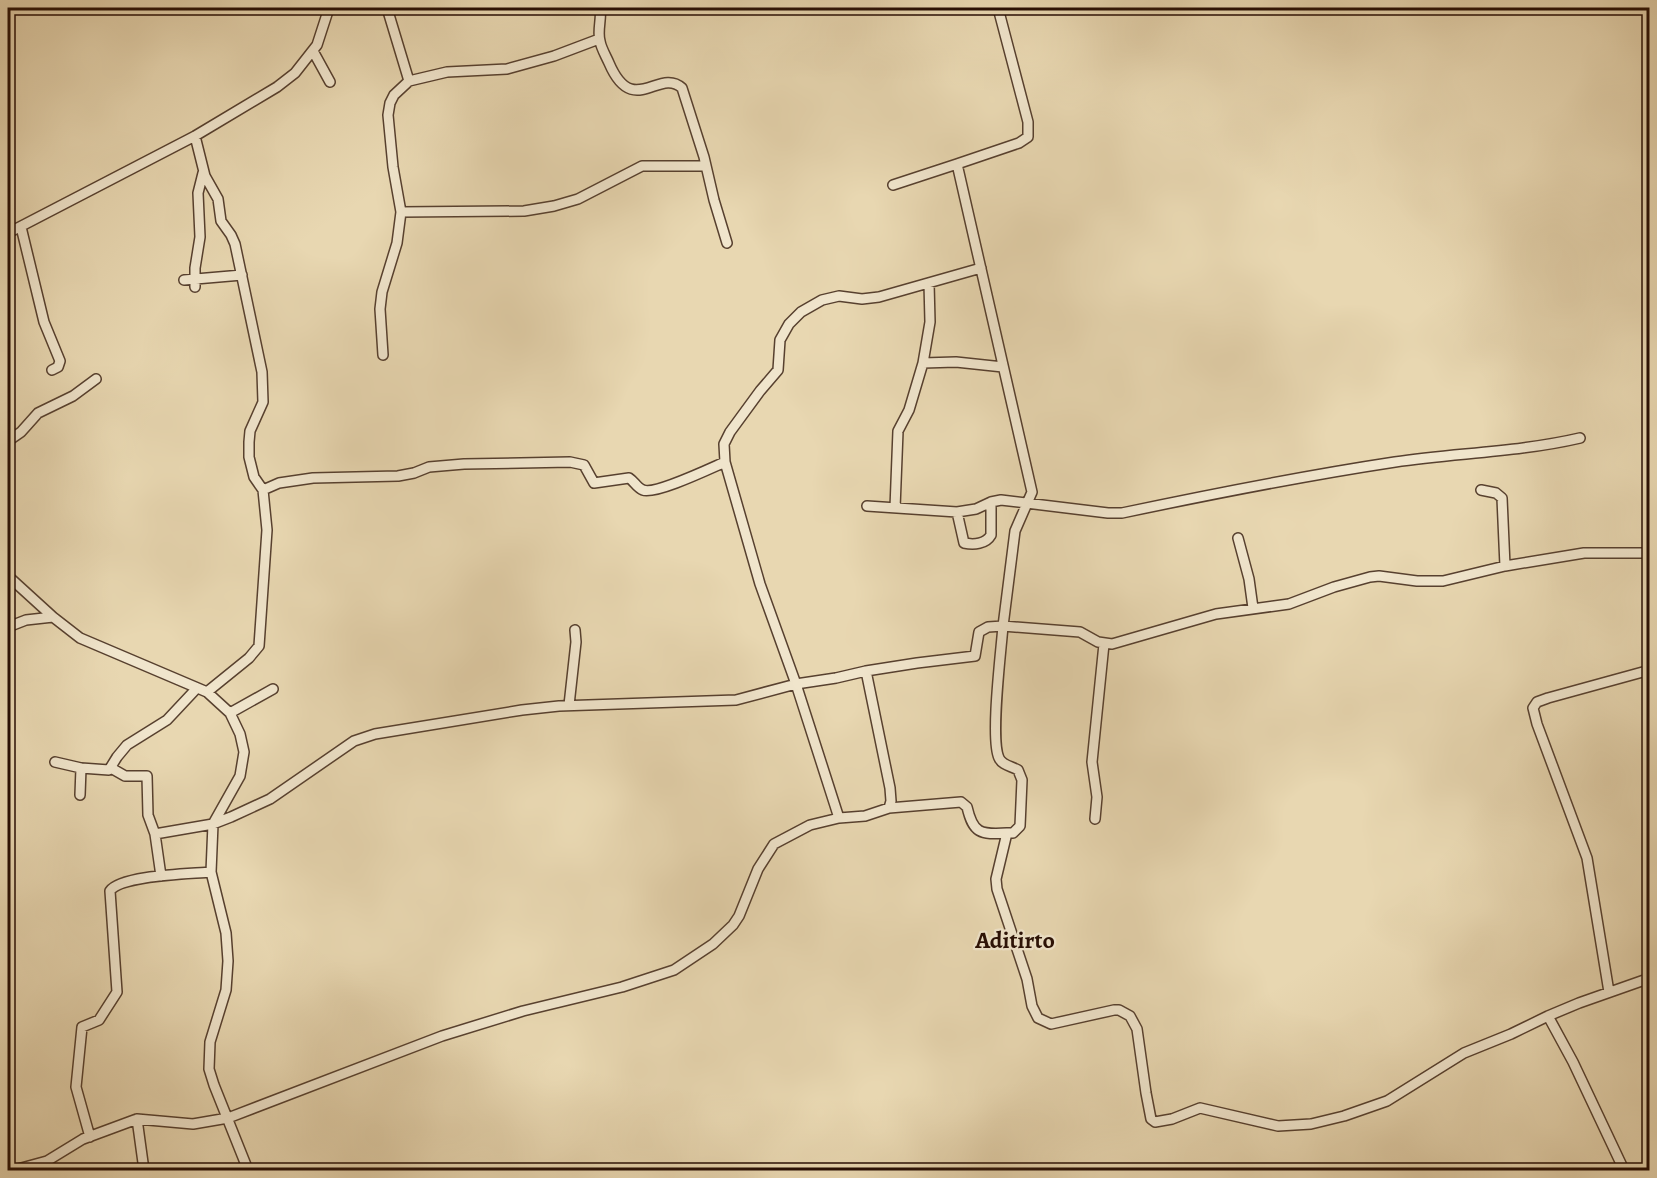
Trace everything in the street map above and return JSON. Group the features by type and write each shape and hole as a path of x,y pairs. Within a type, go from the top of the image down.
{"street":[{"path":"8,233 195,136 277,87 295,73 317,45 329,8"},
{"path":"387,8 409,81"},
{"path":"600,8 599,39 622,85 636,90 671,83 678,84 682,88 727,243"},
{"path":"893,185 1019,143 1028,137 1028,122 998,8"},
{"path":"383,355 380,309 382,292 398,243 401,212 387,119 394,94 409,81 447,72 507,69 554,56 599,39"},
{"path":"313,51 330,82"},
{"path":"195,136 203,171 218,199 221,221 234,241 261,372 264,396 250,431 249,456 254,477 263,490 267,530 259,646 249,658 207,692"},
{"path":"14,1170 48,1166 90,1137 136,1119 200,1124 228,1118 442,1036 523,1011 622,987 674,970 713,944 733,925 739,916 758,869 774,844 810,825 839,818 865,816 888,808 961,802 967,807 972,825 977,830 1013,833 1020,826 1021,775 1018,770 1000,760 997,751 996,725 1003,626 1015,531 1032,492 1032,485 957,164"},
{"path":"401,212 540,209 578,199 642,166 706,166"},
{"path":"203,171 198,193 199,250 191,282 242,275"},
{"path":"21,227 44,322 60,361 58,368 52,370"},
{"path":"839,818 796,684 760,584 725,462 724,444 760,391 776,376 780,365 780,340 789,324 801,312 822,300 835,296 862,299 879,297 981,268"},
{"path":"896,508 898,431 909,410 923,363 930,322 929,283"},
{"path":"923,363 956,362 1003,367"},
{"path":"8,441 21,432 38,413 73,396 96,378"},
{"path":"867,506 957,512 1001,500 1122,513 1236,489 1397,462 1580,438"},
{"path":"263,490 279,483 313,478 398,476 429,467 570,462 584,465 594,483 629,477 639,488 647,491 662,488 725,462"},
{"path":"1481,490 1494,493 1502,498 1505,566"},
{"path":"957,512 964,543 984,542 991,535 991,502"},
{"path":"1238,538 1253,608"},
{"path":"155,834 213,824 270,799 322,761 361,738 383,732 522,710 569,705 722,701 745,698 796,684 916,663 971,657 977,653 979,632 988,627 1003,626 1080,632 1104,644 1130,640 1203,617 1289,604 1334,587 1379,576 1417,581 1443,581 1505,566 1584,553 1650,553"},
{"path":"8,576 80,638 207,692 230,713 243,741 243,762 234,788 213,824 211,872 226,933 228,961 226,990 210,1042 209,1069 248,1170"},
{"path":"8,627 26,620 53,616"},
{"path":"569,705 576,642 575,630"},
{"path":"1095,819 1097,797 1092,762 1104,644"},
{"path":"1610,992 1587,858 1533,708 1538,702 1548,698 1650,670"},
{"path":"866,672 888,776 891,801 888,808"},
{"path":"55,762 106,771 111,768 128,745 167,720 197,688"},
{"path":"230,713 273,689"},
{"path":"80,795 81,768"},
{"path":"111,768 125,776 146,774 148,814 155,834 161,876"},
{"path":"1007,833 996,879 1027,979 1035,1013 1042,1022 1051,1024 1114,1010 1130,1016 1139,1037 1146,1093 1151,1119 1155,1122 1172,1119 1200,1108 1278,1126 1311,1124 1344,1116 1387,1101 1464,1053 1548,1016 1650,978"},
{"path":"90,1137 76,1092 79,1046 82,1027 99,1020 117,992 110,891 121,883 161,876 211,872"},
{"path":"1548,1016 1574,1062 1624,1170"},
{"path":"136,1119 144,1170"}],"district":[{"name":"Aditirto","path":"1015,940"}]}
